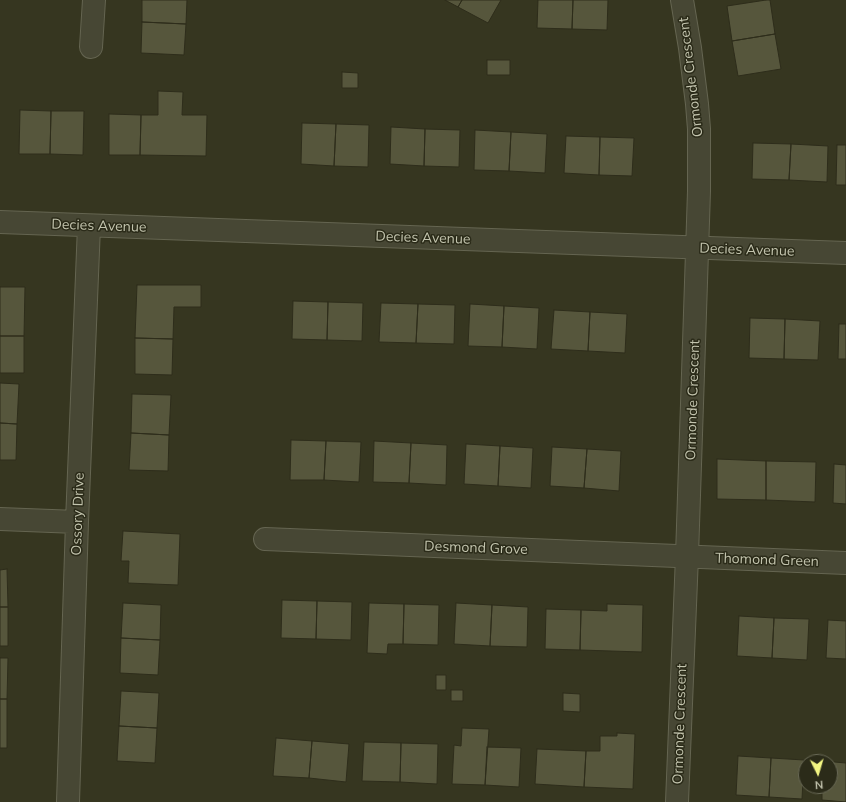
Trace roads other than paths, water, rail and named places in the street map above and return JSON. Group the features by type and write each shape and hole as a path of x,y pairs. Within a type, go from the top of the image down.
{"street":[{"path":"91,47 94,0"},
{"name":"Ormonde Crescent","path":"677,802 700,191 699,129 694,78 682,0"},
{"name":"Decies Avenue","path":"0,222 846,253"},
{"name":"Ossory Drive","path":"68,802 77,522 89,226"},
{"path":"0,519 77,522"},
{"name":"Desmond Grove","path":"265,539 687,556"},
{"name":"Thomond Green","path":"687,556 846,563"}]}
